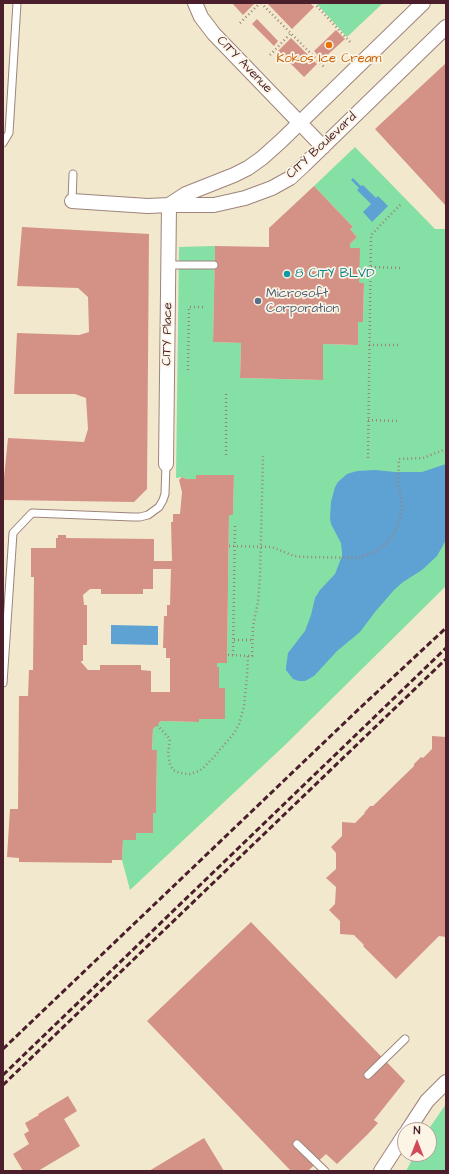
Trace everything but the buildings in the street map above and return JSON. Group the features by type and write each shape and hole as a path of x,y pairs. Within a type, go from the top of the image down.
{"street":[{"name":"C1TY Avenue","path":"195,3 201,17 214,34 323,147"},
{"path":"169,205 186,194 248,168 273,149 423,3"},
{"name":"C1TY Boulevard","path":"72,201 148,206 214,205 260,193 290,178 446,27"},
{"name":"C1TY Place","path":"166,464 169,205"},
{"path":"413,1122 427,1101 446,1082"},
{"path":"381,1171 397,1146"}],"lane":[{"path":"3,143 9,133 16,3"},
{"path":"72,201 73,174"},
{"path":"169,265 214,265"},
{"path":"3,683 13,533 32,513 133,517 148,515 159,507 163,500 165,494 166,464"},
{"path":"368,1075 405,1039"},
{"path":"297,1144 325,1171"}],"path":[{"path":"240,23 261,3 325,68"},
{"path":"314,3 351,43"},
{"path":"270,55 291,33"},
{"path":"368,458 371,235 402,203"},
{"path":"371,268 401,268"},
{"path":"188,370 189,307 204,307"},
{"path":"369,346 400,346"},
{"path":"226,391 226,455"},
{"path":"368,420 399,421"},
{"path":"229,546 272,547 294,556 352,558 363,556 377,550 392,537 402,513 402,502 398,482 399,459 423,458 446,449"},
{"path":"228,655 252,656 253,626 259,590 263,456"},
{"path":"234,655 235,524"},
{"path":"234,640 252,640"},
{"path":"157,725 170,739 168,754 173,770 180,773 190,774 204,768 240,724 244,706 248,656"}],"green space":[{"path":"316,3 383,3 347,37"},
{"path":"355,147 435,229 446,229 446,586 284,746 130,890 122,860 123,840 136,840 136,833 153,833 153,813 156,812 157,750 152,750 153,729 161,721 199,722 199,719 225,719 225,688 219,688 219,667 217,667 217,663 227,663 229,515 233,515 234,475 197,475 196,479 187,479 183,477 176,478 179,247 215,246 213,342 241,343 240,378 322,380 323,344 358,345 358,322 363,322 364,283 359,283 350,248 350,244 357,237 350,229 353,227 314,186"},
{"path":"446,1104 446,1171 406,1171 411,1162 437,1162 437,1122 434,1122"}],"water":[{"path":"353,178 361,186 363,185 376,198 378,196 388,206 372,222 363,212 371,204 357,190 359,188 351,180"},
{"path":"446,464 446,540 437,556 422,570 403,582 394,590 360,632 337,651 314,676 305,681 293,679 286,670 288,653 305,631 315,598 320,590 335,574 342,556 341,543 331,524 330,518 331,502 338,482 347,474 357,471 375,470 422,472"},
{"path":"111,625 158,626 158,645 111,644"}],"railway":[{"path":"3,1049 361,707 446,628"},
{"path":"3,1075 446,648"},
{"path":"3,1085 446,659"}],"place":[{"name":"Kokos Ice Cream","path":"329,45"},
{"name":"8 C1TY BLVD","path":"287,274"},
{"name":"Microsoft Corporation","path":"258,301"}]}
